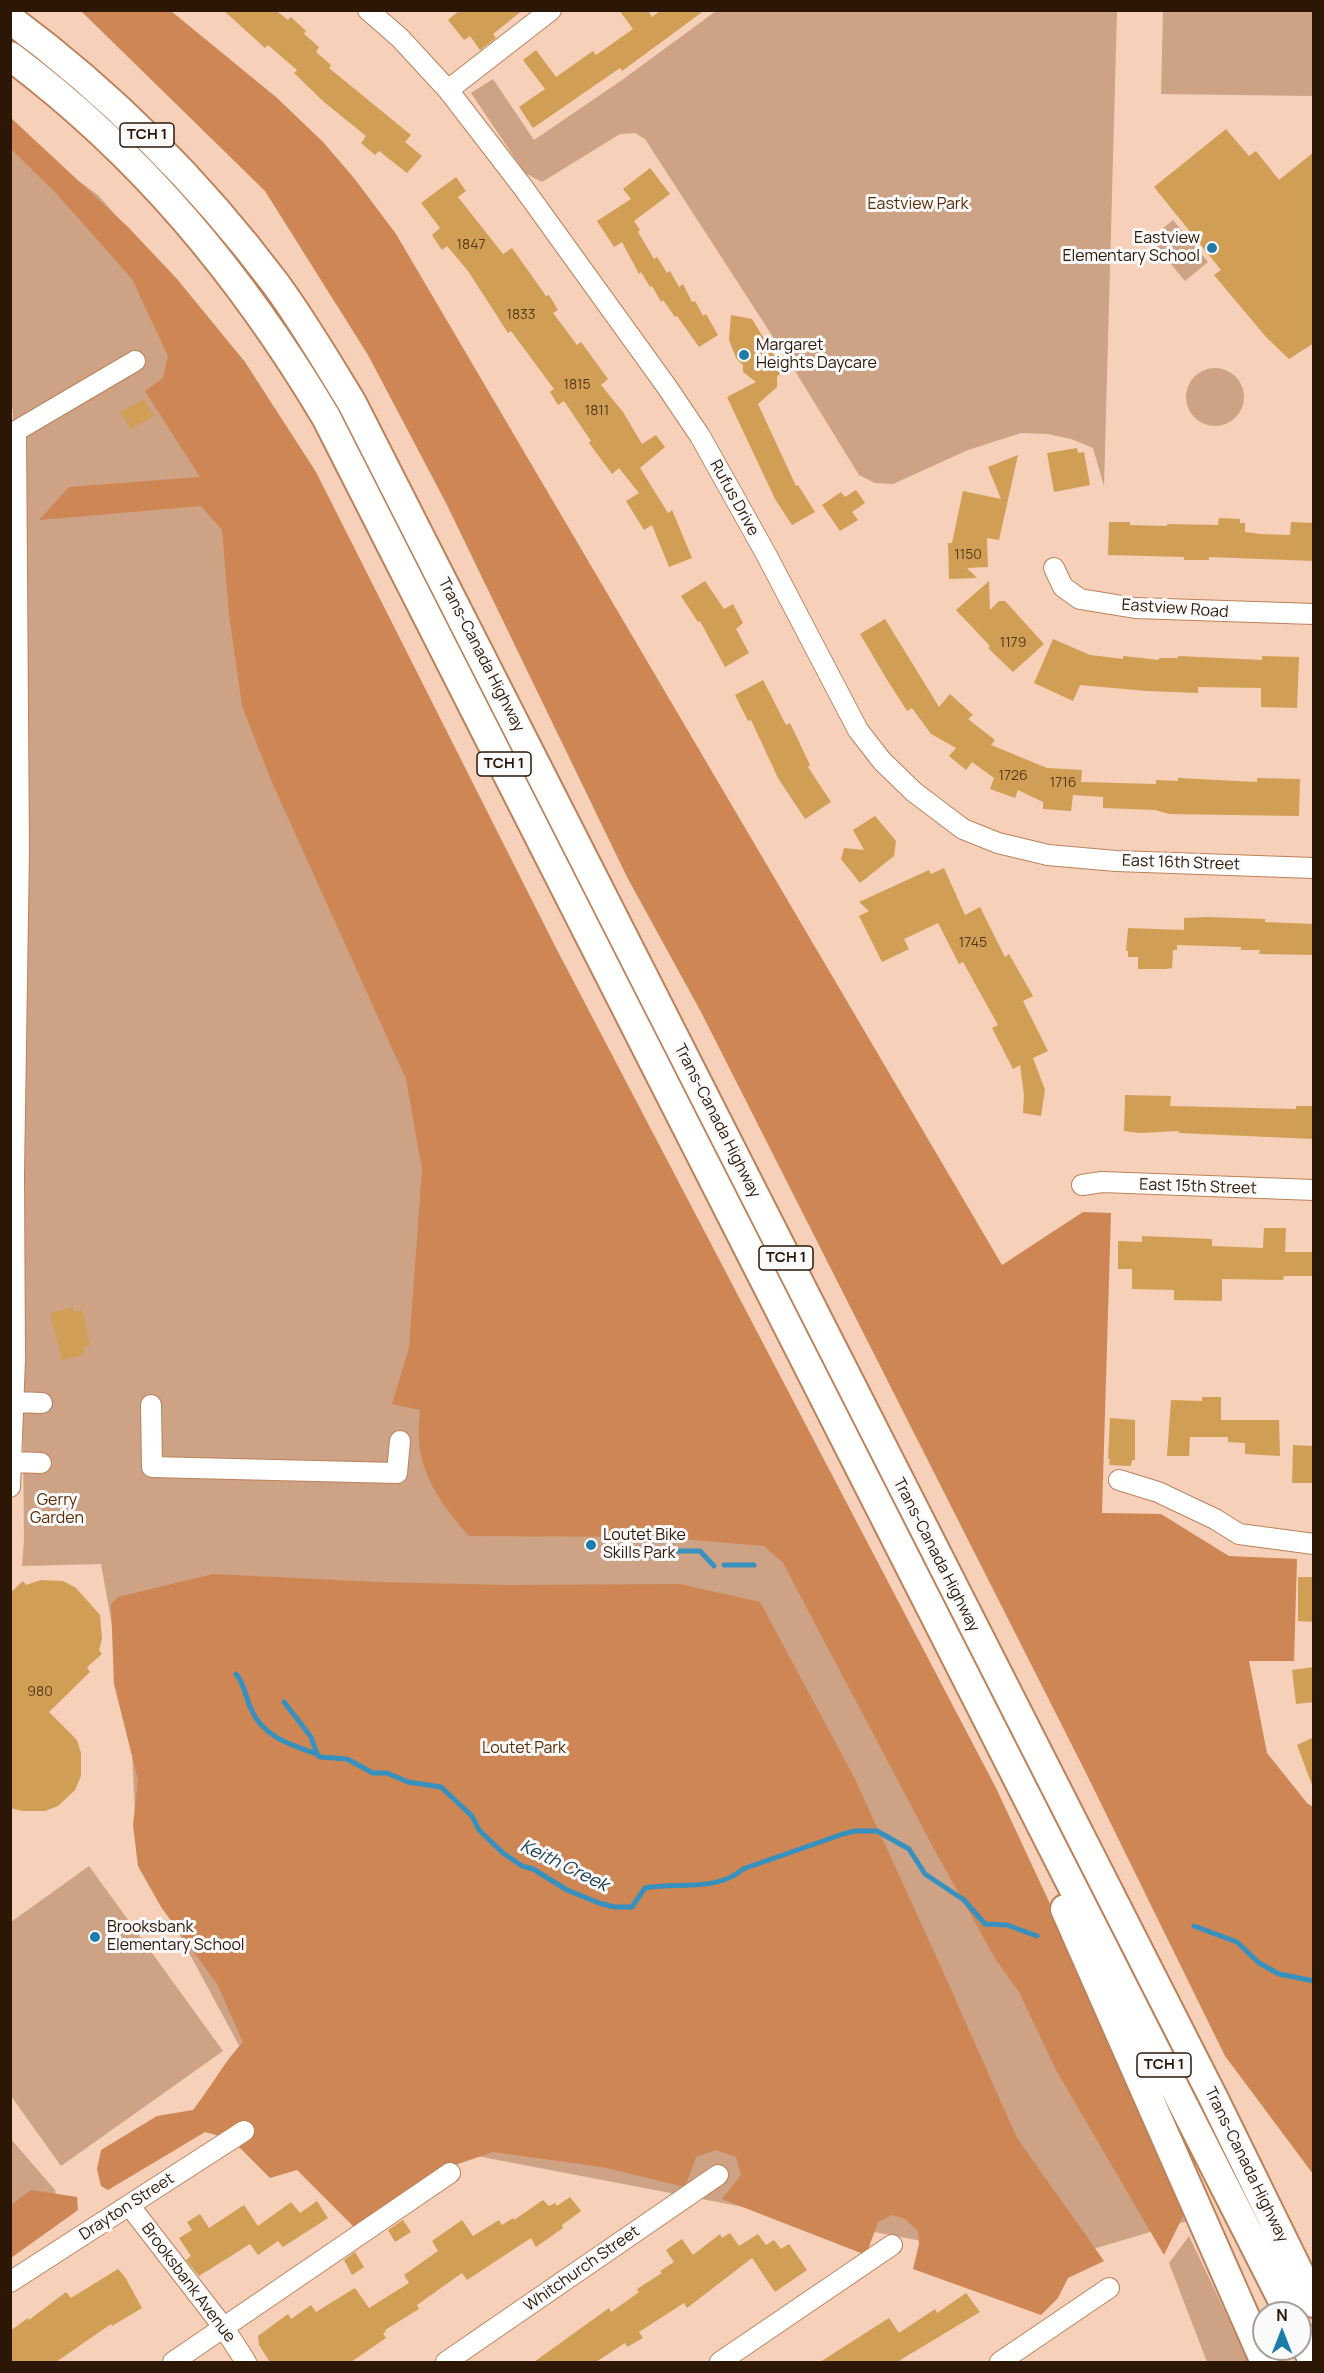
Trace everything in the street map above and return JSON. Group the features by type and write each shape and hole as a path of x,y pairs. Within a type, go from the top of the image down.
{"highway":[{"name":"Trans-Canada Highway","path":"10,19 101,91 186,175 232,228 276,285 316,343 352,403 1213,2097 1314,2302"},
{"name":"Trans-Canada Highway","path":"10,56 82,113 123,151 210,247 252,302 291,359 326,417 1283,2301"},
{"path":"1039,1817 1062,1903 1265,2362"}],"street":[{"name":"Rufus Drive","path":"368,10 399,38 448,90 522,186 667,387 700,436 766,554 858,730 882,761 914,792 963,829 998,843 1048,855"},
{"path":"448,90 551,10"},
{"path":"10,1486 14,1402 12,1173 16,431 135,361"},
{"name":"Eastview Road","path":"1054,568 1063,587 1080,599 1135,608 1314,614"},
{"name":"East 16th Street","path":"1048,855 1116,861 1314,868"},
{"name":"East 15th Street","path":"1082,1185 1102,1182 1314,1190"},
{"path":"14,1402 42,1403"},
{"path":"151,1405 152,1467 397,1473 400,1441"},
{"path":"11,1462 41,1463"},
{"path":"1119,1480 1158,1492 1215,1518 1239,1534 1314,1544"},
{"name":"Drayton Street","path":"10,2282 244,2131"},
{"path":"173,2362 450,2173"},
{"name":"Whitchurch Street","path":"446,2362 718,2175"},
{"name":"Brooksbank Avenue","path":"129,2205 224,2328 246,2362"},
{"path":"720,2362 892,2245"},
{"path":"1000,2362 1109,2288"}],"green space":[{"path":"81,11 171,11 276,97 323,142 354,178 396,234 1002,1265 1083,1212 1111,1213 1102,1513 1161,1514 1229,1556 1297,1559 1294,1661 1249,1661 1267,1753 1307,1803 1313,1807 1313,2174 1225,2056 1086,1773 701,1012 627,877 446,503 368,355 265,191"},
{"name":"Eastview Park","path":"716,11 1117,11 1104,486 1093,448 1071,439 1048,434 1021,433 968,450 893,484 875,483 859,475 795,371 645,139 635,133 620,134 542,182 525,173 471,93 493,79 534,140 622,80"},
{"path":"1163,11 1313,11 1313,96 1161,94"},
{"path":"10,117 128,227 177,279 245,362 316,472 555,946 996,1788 1087,1983 1201,2179 1164,2255 1056,2070 1019,1992 996,1960 934,1849 783,1563 764,1546 658,1537 469,1536 430,1482 421,1457 419,1443 420,1410 392,1404 409,1348 422,1169 406,1079 271,780 242,706 229,615 222,530 201,506 39,520 69,487 200,477 145,391 163,378 168,356 132,279 55,192 11,149"},
{"name":"Loutet Park","path":"11,132 98,195 244,361 371,588 1201,2217 1042,2264 278,2118 137,1856 131,1731 101,1564 22,1566 24,1540 13,409 11,409"},
{"path":"1173,220 1208,262 1185,281 1150,239"},
{"path":"1209,368 1221,368 1236,376 1244,391 1244,403 1236,418 1221,426 1209,426 1194,418 1186,403 1186,391 1194,376"},
{"path":"213,1574 377,1582 508,1585 680,1584 760,1602 854,1777 1017,2138 1104,2261 1068,2278 1058,2298 1041,2315 913,2269 919,2244 918,2231 905,2219 892,2215 878,2222 866,2255 722,2199 741,2175 736,2157 716,2150 696,2157 685,2187 602,2167 493,2152 432,2173 354,2227 297,2170 270,2178 231,2139 205,2132 108,2190 101,2186 97,2169 101,2150 157,2116 193,2110 243,2042 217,1984 161,1907 138,1866 133,1825 138,1780 114,1684 111,1604 118,1597"},
{"path":"89,1866 223,2051 61,2166 11,2096 11,1922"},
{"path":"10,2138 55,2190 58,2209 10,2249"},
{"path":"31,2190 77,2197 78,2210 11,2258 11,2205"},
{"path":"1189,2236 1249,2362 1207,2362 1169,2263"}],"building":[{"path":"223,10 275,10 288,20 291,17 306,31 304,34 319,47 316,52 331,65 329,68 411,135 405,142 422,156 407,173 379,151 375,155 361,143 366,136 324,102 294,73 297,70 268,45 265,48"},
{"path":"460,10 523,10 493,34 496,38 480,50 470,36 464,40 448,20"},
{"path":"619,10 648,10 652,17 661,10 705,10 622,71 620,68 533,128 519,107 545,89 523,60 536,50 556,77 593,51 596,55 633,29"},
{"path":"1226,129 1249,156 1256,151 1279,180 1314,152 1314,343 1289,359 1266,337 1214,275 1221,270 1154,187"},
{"path":"650,168 670,194 634,221 654,259 657,257 667,273 670,271 679,287 683,284 692,302 695,301 703,316 706,314 718,335 699,347 677,316 675,317 663,300 661,302 641,272 639,274 622,242 614,247 597,221 631,199 623,189"},
{"path":"456,177 466,191 458,197 503,254 512,248 546,296 549,295 558,310 553,313 577,345 581,342 608,379 601,385 623,412 642,444 656,435 665,447 640,468 668,513 672,510 692,558 669,567 652,525 644,530 626,501 639,493 619,468 612,474 589,443 591,441 564,401 558,405 550,392 554,389 511,331 508,333 468,271 447,246 442,250 432,235 440,228 421,203"},
{"path":"731,315 752,319 783,370 777,377 777,387 758,404 796,486 798,485 815,512 792,525 775,499 727,397 756,382 743,372 743,365 736,358 729,340"},
{"path":"144,399 154,416 131,429 121,412"},
{"path":"1077,448 1078,453 1084,452 1090,485 1054,492 1047,453"},
{"path":"1018,455 999,540 987,538 988,567 967,568 977,578 949,579 948,543 952,543 963,491 1001,499 988,467"},
{"path":"856,490 865,503 852,512 858,520 840,531 822,505 841,492 845,497"},
{"path":"1219,518 1240,519 1240,523 1245,523 1245,532 1260,534 1290,535 1291,522 1314,523 1314,561 1209,557 1209,560 1184,560 1184,557 1108,555 1109,522 1130,522 1130,525 1218,525"},
{"path":"705,581 724,609 733,604 743,623 736,629 749,653 725,667 700,621 698,622 681,596"},
{"path":"989,581 990,610 999,601 1005,601 1044,644 1013,672 988,648 990,646 956,610"},
{"path":"885,619 939,707 950,694 973,715 968,719 995,740 991,745 1047,768 1082,770 1081,782 1156,784 1156,780 1178,781 1178,778 1257,782 1257,778 1300,779 1299,816 1169,814 1155,810 1103,808 1103,797 1073,795 1071,811 1043,809 1043,802 1018,790 1015,798 990,789 994,778 972,762 966,770 949,756 956,748 931,734 912,708 907,711 886,678 860,634"},
{"path":"1053,639 1090,655 1123,659 1123,656 1159,660 1159,658 1178,658 1178,656 1262,660 1262,656 1299,657 1297,708 1261,707 1261,688 1198,687 1198,693 1080,685 1073,701 1034,683"},
{"path":"763,680 786,725 790,723 810,765 808,767 831,802 805,819 778,778 751,720 748,721 735,695"},
{"path":"875,816 896,841 894,856 860,883 841,859 844,848 864,850 853,830"},
{"path":"944,868 965,915 980,907 1005,957 1009,954 1033,996 1023,1001 1048,1051 1033,1058 1045,1090 1041,1116 1023,1113 1024,1095 1020,1065 1013,1069 992,1028 998,1025 963,962 959,964 938,923 904,939 909,949 882,962 859,916 869,911 859,902 929,870 931,874"},
{"path":"1207,917 1314,924 1314,955 1259,954 1260,950 1241,950 1241,947 1177,945 1177,950 1173,950 1172,968 1166,969 1138,969 1138,957 1128,957 1128,951 1126,951 1128,928 1184,930 1184,918"},
{"path":"1125,1095 1171,1096 1170,1106 1296,1109 1296,1106 1314,1106 1314,1139 1179,1133 1179,1131 1139,1133 1124,1131"},
{"path":"1264,1228 1286,1228 1285,1252 1314,1252 1314,1276 1284,1276 1283,1280 1222,1279 1222,1301 1174,1300 1174,1290 1132,1289 1132,1269 1118,1269 1118,1241 1142,1242 1142,1236 1212,1239 1212,1246 1263,1248"},
{"path":"73,1307 74,1312 82,1310 90,1345 83,1347 85,1354 62,1360 50,1313"},
{"path":"1202,1397 1221,1397 1221,1420 1279,1420 1280,1456 1245,1454 1245,1443 1228,1442 1228,1437 1190,1437 1189,1456 1167,1456 1171,1400 1202,1401"},
{"path":"1110,1418 1135,1420 1135,1460 1132,1460 1131,1466 1109,1465"},
{"path":"1293,1445 1314,1446 1314,1483 1292,1483"},
{"path":"1298,1577 1314,1577 1314,1622 1298,1621"},
{"path":"41,1580 63,1581 76,1588 100,1615 102,1639 99,1650 102,1654 87,1667 90,1672 49,1712 77,1740 81,1753 81,1776 75,1790 58,1806 45,1811 22,1811 10,1808 10,1593 23,1581 26,1585"},
{"path":"1314,1667 1314,1702 1296,1704 1292,1670"},
{"path":"1314,1737 1314,1785 1312,1785 1297,1745"},
{"path":"570,2197 581,2211 562,2225 563,2228 536,2247 531,2238 467,2280 462,2273 417,2305 419,2309 385,2330 386,2332 383,2333 386,2338 351,2362 270,2362 259,2345 258,2336 288,2314 291,2319 311,2305 316,2312 355,2288 369,2308 409,2283 404,2275 438,2251 432,2241 462,2220 473,2236 499,2220 502,2225 513,2218 514,2220 543,2200 549,2206 555,2203 557,2206"},
{"path":"317,2201 328,2218 283,2247 278,2241 258,2255 250,2244 199,2276 186,2260 191,2256 179,2238 192,2230 187,2222 200,2214 209,2228 244,2205 258,2226 291,2202 300,2213"},
{"path":"403,2220 411,2232 395,2242 388,2230"},
{"path":"730,2233 739,2246 758,2234 766,2245 774,2240 781,2249 789,2244 807,2270 775,2292 752,2258 687,2308 684,2303 639,2332 643,2338 627,2347 625,2343 596,2362 534,2362 609,2308 611,2312 639,2292 637,2289 662,2273 660,2271 674,2262 666,2250 682,2239 693,2255 720,2234 722,2238"},
{"path":"355,2252 364,2267 352,2275 344,2260"},
{"path":"118,2269 142,2308 112,2326 111,2324 56,2362 10,2362 10,2331 28,2318 29,2320 66,2292 71,2298"},
{"path":"966,2293 980,2312 897,2362 820,2362 889,2318 899,2333 935,2309 937,2313"}],"waterway":[{"path":"657,1551 700,1551 714,1566"},
{"path":"724,1565 754,1565"},
{"name":"Keith Creek","path":"236,1674 256,1719 279,1739 320,1757 347,1759 373,1773 387,1773 408,1782 441,1787 472,1816 479,1830 503,1853 567,1890 599,1903 614,1907 632,1907 645,1888 709,1884 733,1876 743,1869 843,1834 855,1831 877,1831 909,1849 925,1874 964,1900 985,1924 1007,1925 1037,1936"},
{"path":"284,1702 311,1737 317,1754"},
{"name":"Keith Creek","path":"1194,1926 1237,1942 1259,1963 1279,1974 1314,1981"}],"place":[{"name":"Eastview Elementary School","path":"1212,248"},
{"name":"Margaret Heights Daycare","path":"744,355"},
{"name":"Loutet Bike Skills Park","path":"591,1545"},
{"name":"Brooksbank Elementary School","path":"95,1937"}],"park label":[{"name":"Gerry Garden","path":"57,1510"}]}
